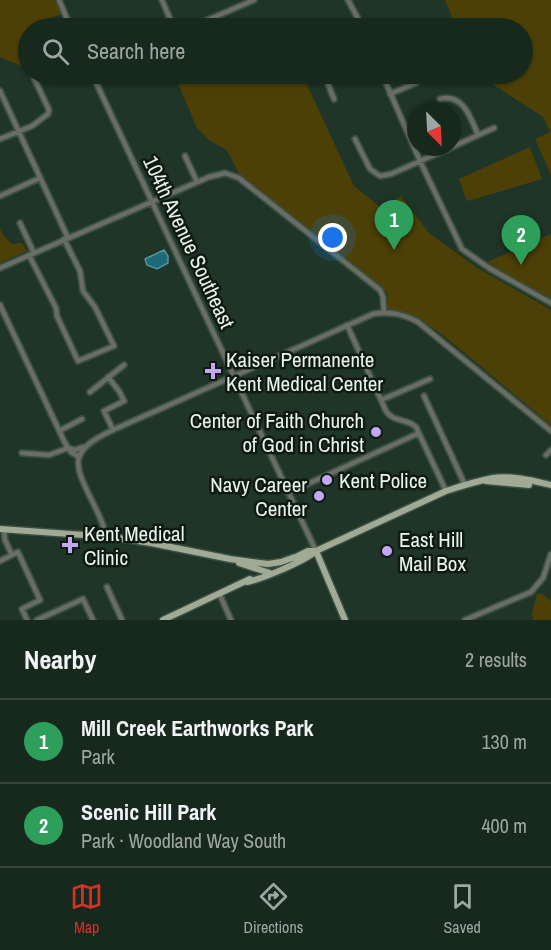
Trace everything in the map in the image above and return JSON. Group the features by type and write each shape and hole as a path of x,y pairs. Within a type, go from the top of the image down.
{"main road":[{"path":"163,620 269,572 308,551 316,551 446,491 493,478 510,478 551,487"},
{"path":"2,530 105,536 151,543 253,564 269,572"},
{"name":"104th Avenue Southeast","path":"316,551 345,620"},
{"path":"230,559 239,563 254,564 274,564 296,559 311,560 321,565"},
{"path":"249,580 254,573 253,564"}],"street":[{"path":"59,0 67,18"},
{"path":"162,0 170,18"},
{"path":"212,18 254,0"},
{"path":"348,0 358,18"},
{"path":"0,140 48,114 49,110 37,84"},
{"name":"104th Avenue Southeast","path":"97,84 316,551"},
{"path":"328,84 334,99"},
{"path":"386,84 462,249 489,268 551,303"},
{"path":"390,94 414,84"},
{"path":"0,91 80,271 84,291 95,307 114,346 78,361 57,316 56,308 20,223"},
{"path":"440,99 452,98 463,105 478,135"},
{"path":"461,143 494,128"},
{"path":"354,139 368,166 377,175 388,175 431,156"},
{"path":"185,156 197,182"},
{"path":"0,268 197,182 218,174 225,174 239,178 380,290 384,313"},
{"path":"0,196 40,178"},
{"path":"0,305 59,431 68,448 79,455"},
{"path":"105,536 104,525 80,474 79,455 91,440 365,317 384,313 409,317 428,328 551,431"},
{"path":"347,325 391,417 413,423 446,491"},
{"path":"90,392 124,365"},
{"path":"108,377 124,401 104,411 113,430"},
{"path":"381,400 430,379"},
{"path":"424,396 465,485"},
{"path":"59,431 82,419"},
{"path":"288,493 419,433"},
{"path":"22,453 49,455 68,448 77,449 85,446"},
{"path":"546,455 551,450"},
{"path":"2,530 12,555"},
{"path":"0,561 18,552 40,600 22,609 27,620"},
{"path":"465,620 531,592 543,578 551,554"},
{"path":"107,587 122,620"},
{"path":"220,595 231,620"},
{"path":"37,620 83,599 93,620"}],"shaded area":[{"path":"0,0 59,0 65,13 51,18 18,18 18,65 0,57"},
{"path":"445,0 551,0 551,175 535,139 550,132 543,117 492,84 533,84 533,18 452,17"},
{"path":"178,84 307,84 354,186 380,207 401,196 429,233 476,267 551,310 551,425 443,335 415,316 387,308 388,295 381,286 239,174 227,150 210,141 197,128"},
{"path":"530,147 542,179 468,201 466,199 459,179"},
{"path":"0,228 12,244 22,243 27,251 0,263"},
{"path":"551,234 551,300 487,262"},
{"path":"537,594 542,594 551,601 551,620 533,620 532,613"}],"water":[{"path":"164,250 168,256 168,263 157,269 147,265 145,259"}],"place":[{"name":"Mill Creek Earthworks Park","path":"394,250"},
{"name":"Scenic Hill Park","path":"521,265"},
{"name":"Kaiser Permanente Kent Medical Center","path":"213,371"},
{"name":"Center of Faith Church of God in Christ","path":"376,432"},
{"name":"Kent Police","path":"327,480"},
{"name":"Navy Career Center","path":"319,496"},
{"name":"Kent Medical Clinic","path":"70,545"},
{"name":"East Hill Mail Box","path":"387,551"}]}
